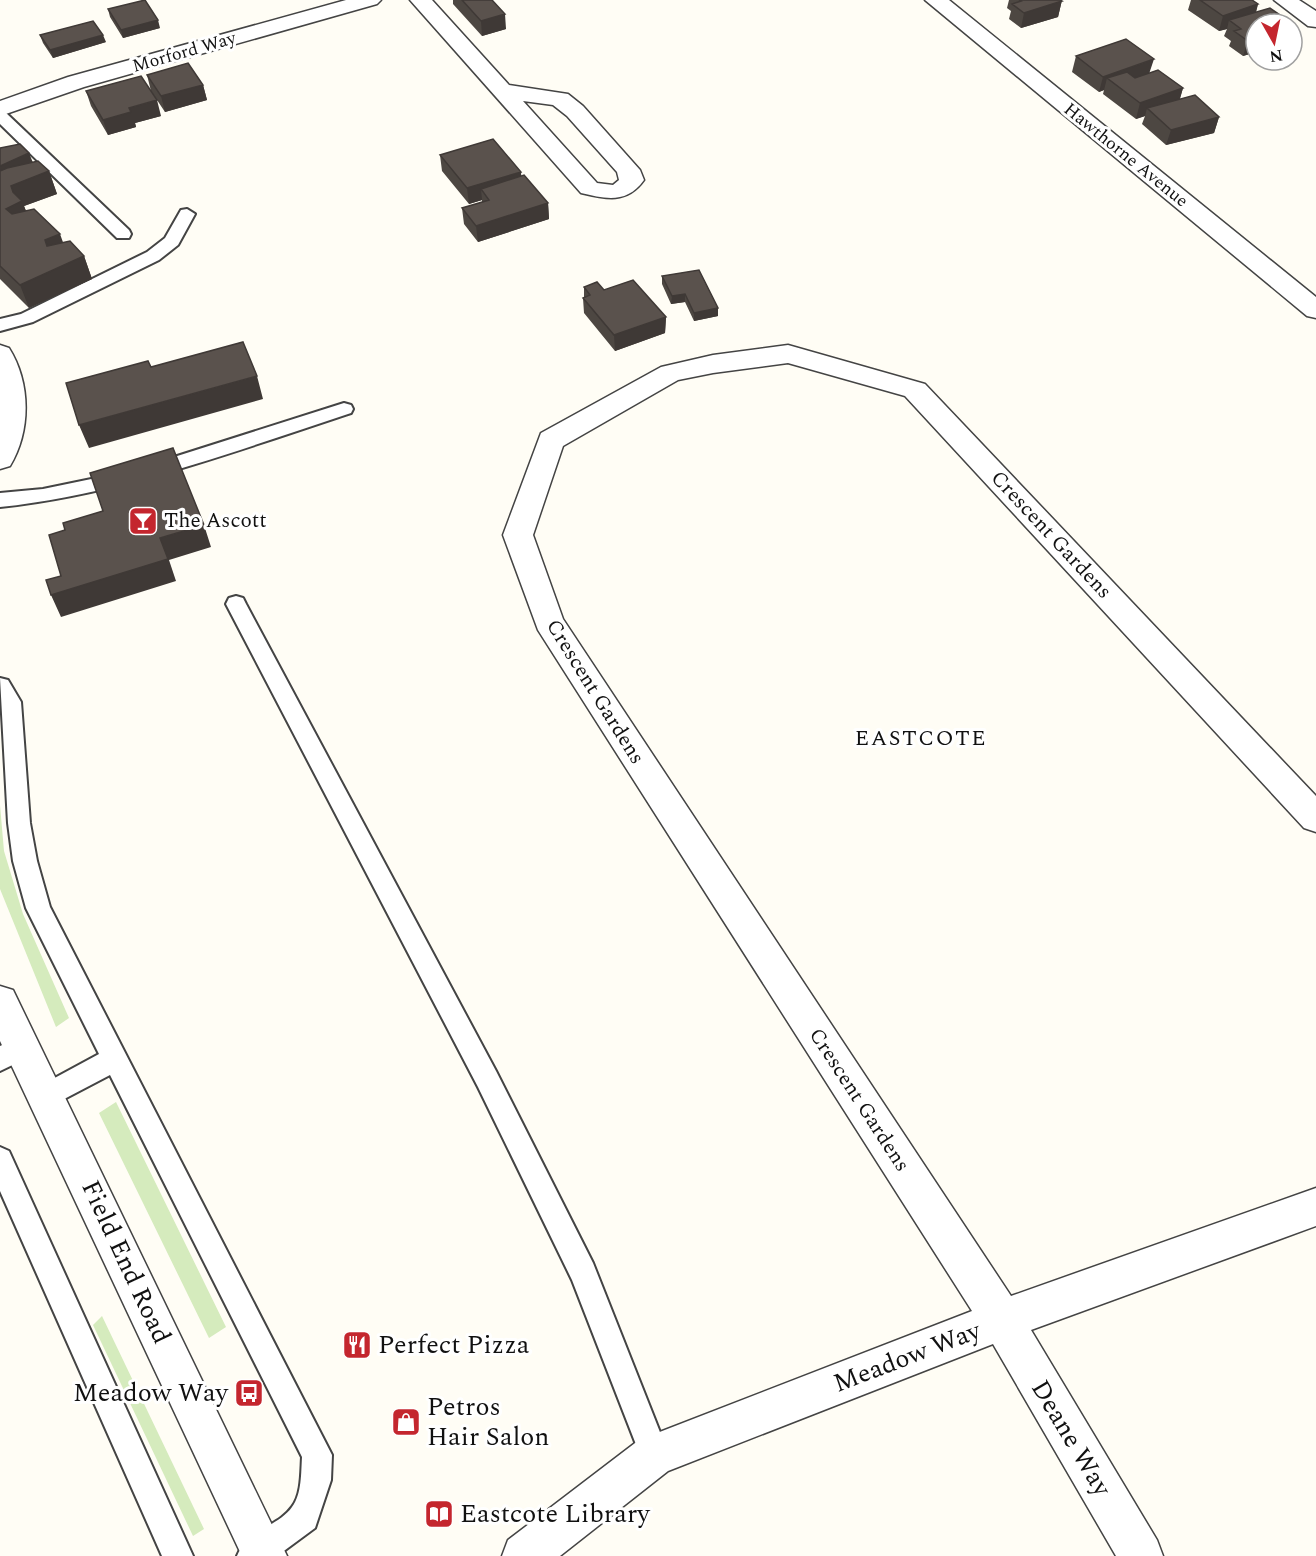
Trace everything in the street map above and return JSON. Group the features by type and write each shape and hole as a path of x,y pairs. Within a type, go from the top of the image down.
{"street":[{"name":"Morford Way","path":"0,109 76,82 370,0"},
{"path":"421,0 589,188 618,193 626,189 632,180 628,170 575,111 560,99 503,91"},
{"name":"Hawthorne Avenue","path":"936,0 1316,310"},
{"path":"1285,0 1316,21"},
{"path":"0,354 12,389 8,434 4,454 0,459"},
{"name":"Crescent Gardens","path":"1002,1320 549,622 518,535 550,440 670,373 713,364 788,354 915,390 1316,818"},
{"name":"Field End Road","path":"0,1002 11,1054 47,1096 259,1554"},
{"name":"Meadow Way","path":"524,1556 654,1455 1002,1320 1316,1207"},
{"name":"Deane Way","path":"1002,1320 1141,1556"}],"lane":[{"path":"0,115 123,234"},
{"path":"0,325 27,318 153,256 172,241 187,214"},
{"path":"0,500 32,498 101,487 344,409"},
{"path":"236,604 487,1079 583,1273 654,1455"},
{"path":"0,686 10,702 24,861 38,908 113,1060 317,1455 316,1480 304,1517 259,1554"},
{"path":"47,1096 113,1060"},
{"path":"0,1160 69,1319 178,1556"}],"green space":[{"path":"0,805 4,851 23,914 69,1018 56,1027 0,889"},
{"path":"116,1102 226,1327 209,1338 99,1113"},
{"path":"102,1316 204,1529 193,1536 93,1325"}],"building":[{"path":"145,0 158,20 121,30 108,9"},
{"path":"462,0 492,0 505,14 481,21"},
{"path":"1019,0 1062,1 1024,13 1012,4 1021,1"},
{"path":"1200,0 1252,0 1258,4 1223,16"},
{"path":"1270,8 1276,12 1256,12"},
{"path":"1244,16 1244,38 1234,31 1241,29 1229,20"},
{"path":"93,21 103,35 50,50 40,35"},
{"path":"1126,39 1154,59 1103,77 1076,56"},
{"path":"188,63 203,85 161,96 147,75"},
{"path":"1158,70 1183,88 1140,103 1107,78 1127,72 1135,78"},
{"path":"141,76 157,100 129,108 131,112 103,120 86,91"},
{"path":"1195,95 1219,117 1171,130 1147,108"},
{"path":"493,139 521,172 467,188 440,155"},
{"path":"20,144 29,153 0,166 0,148"},
{"path":"38,161 49,171 11,186 13,192 22,201 6,209 12,214 34,209 60,234 45,240 47,246 70,241 84,256 20,285 0,266 0,171"},
{"path":"524,175 548,203 476,226 462,208 489,200 481,189"},
{"path":"699,270 718,308 694,313 685,294 672,296 662,276"},
{"path":"633,280 666,317 614,335 583,298 590,295 584,287 597,282 604,290"},
{"path":"243,342 257,376 79,425 66,383 148,361 151,367"},
{"path":"173,448 204,525 160,538 168,559 51,595 46,580 61,576 49,535 65,530 63,523 103,511 90,473"}],"place":[{"name":"The Ascott","path":"143,521"},
{"name":"Perfect Pizza","path":"357,1345"},
{"name":"Meadow Way","path":"249,1393"},
{"name":"Petros Hair Salon","path":"406,1422"},
{"name":"Eastcote Library","path":"439,1514"}],"district":[{"name":"EASTCOTE","path":"921,738"}]}
